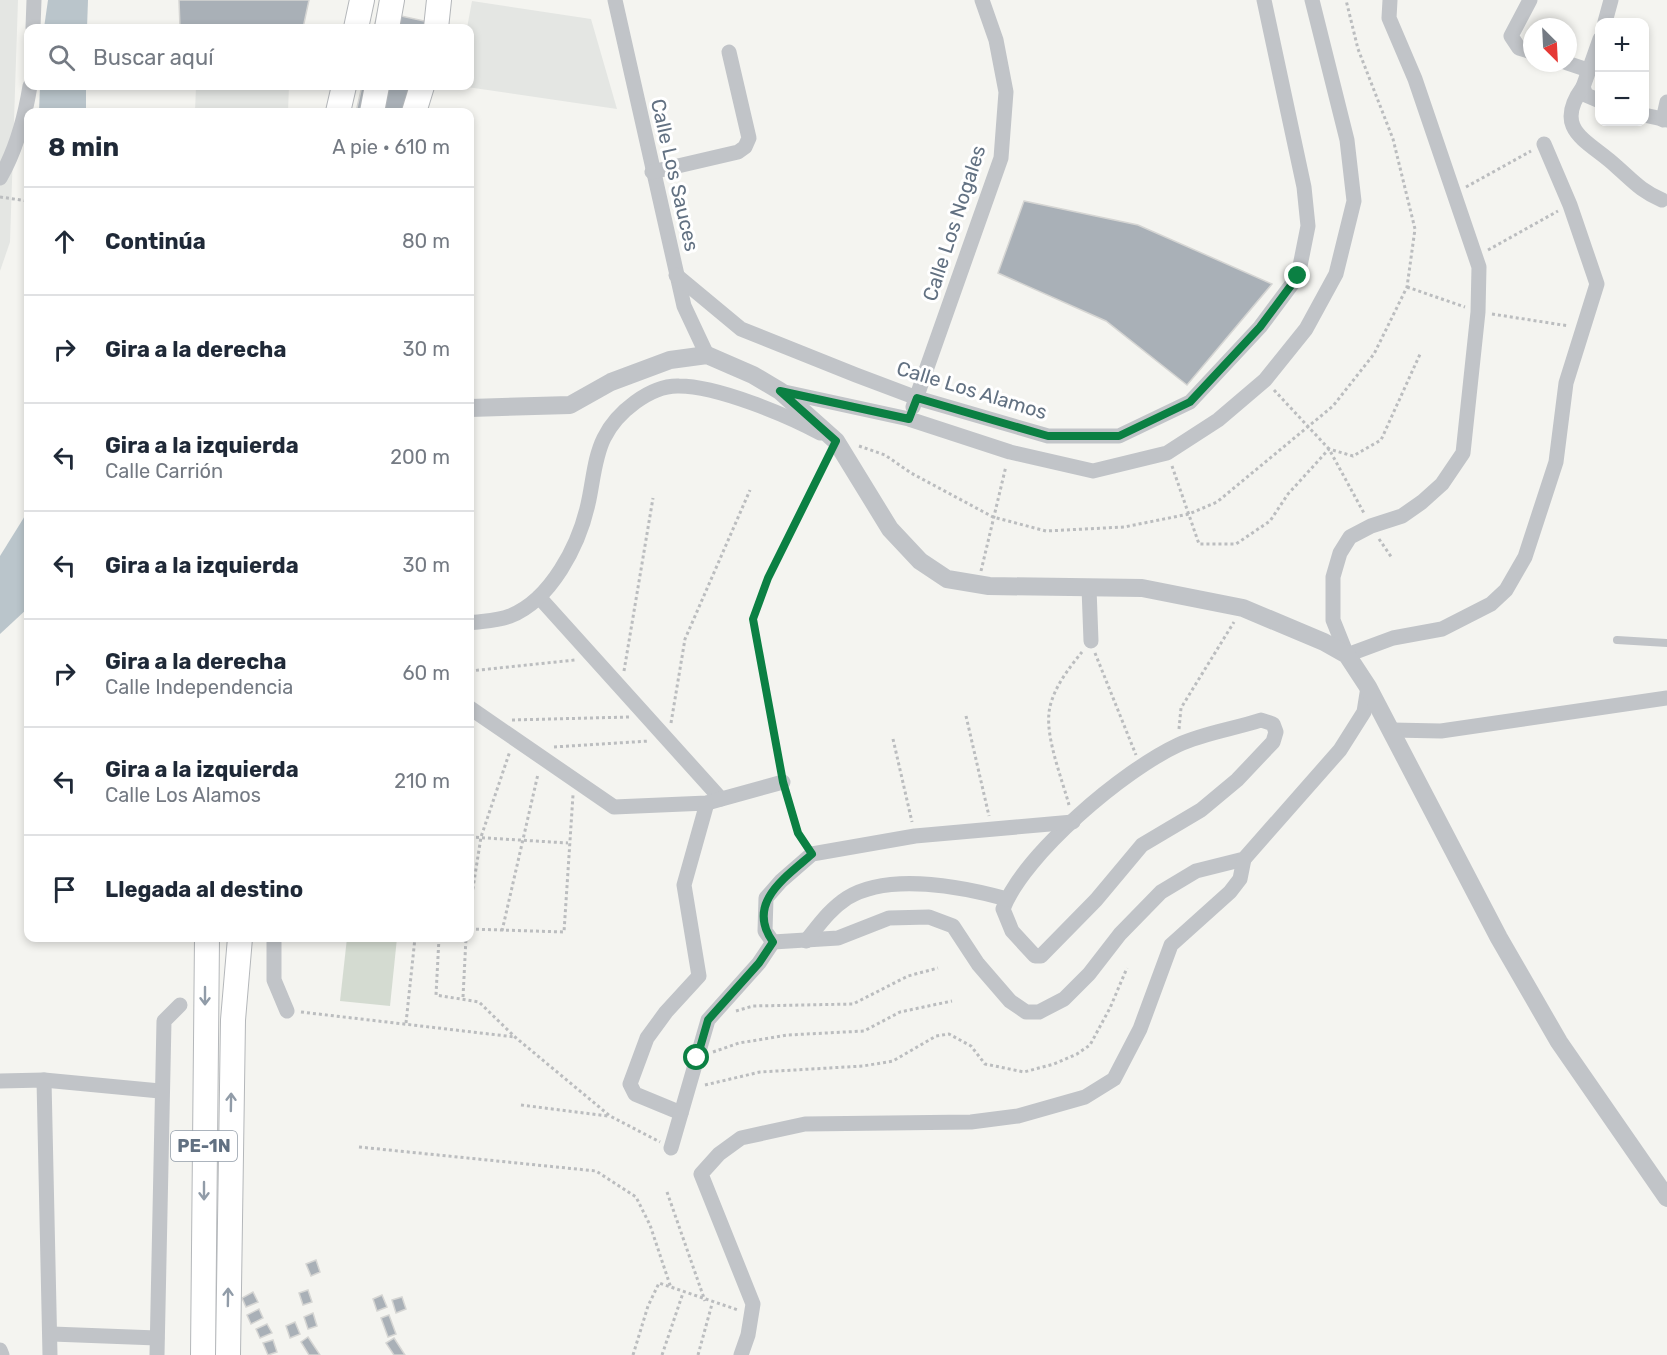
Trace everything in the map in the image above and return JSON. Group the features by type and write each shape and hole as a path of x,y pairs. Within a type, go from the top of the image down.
{"highway":[{"path":"357,24 362,0"},
{"path":"388,24 392,0"},
{"path":"437,24 440,0"},
{"path":"339,108 343,90"},
{"path":"373,108 376,90"},
{"path":"415,108 421,90"},
{"name":"PE-1N","path":"203,1355 207,942"},
{"name":"PE-1N","path":"228,1355 232,1029 240,942"}],"street":[{"path":"33,24 34,0"},
{"name":"Calle Los Sauces","path":"615,0 684,306 707,355"},
{"name":"Calle Los Nogales","path":"909,419 1001,158 1006,92 996,40 982,0"},
{"name":"Calle Los Alamos","path":"676,275 741,329 789,351 917,398 1048,436 1119,436 1190,402 1260,327 1298,276 1308,226 1304,187 1264,0"},
{"path":"780,391 909,419 1010,452 1093,471 1167,453 1218,420 1265,380 1306,329 1336,274 1354,201 1347,141 1312,0"},
{"path":"1390,0 1389,18 1415,79 1479,267 1478,312 1462,453 1442,484 1422,502 1402,516 1371,525 1350,537 1340,553 1334,577 1333,620 1347,655 1392,730 1499,938 1559,1042 1667,1198"},
{"path":"1523,49 1519,48 1510,36 1530,0"},
{"path":"1606,18 1611,0"},
{"path":"1595,50 1588,70 1590,94 1573,101 1571,112 1576,134 1618,167 1630,182 1662,200"},
{"path":"652,172 738,152 745,147 749,138 729,52"},
{"path":"1577,66 1588,70"},
{"path":"27,108 29,90"},
{"path":"1649,117 1665,120 1667,102"},
{"path":"0,178 8,163 24,117"},
{"path":"474,408 570,405 610,382 670,360 707,355 753,375 780,391 836,441 891,529 920,561 947,579 978,584 1142,588 1244,608 1324,642 1347,655 1393,638 1442,629 1491,604 1506,590 1525,557 1556,462 1566,383 1597,284 1570,205 1545,144"},
{"path":"474,622 510,616 538,597 555,579 577,539 604,438 624,410 661,389 677,386 691,387 744,401 799,422 836,441"},
{"path":"1089,588 1091,641"},
{"path":"538,597 669,739 714,801"},
{"path":"741,1355 748,1335 753,1304 701,1174 719,1154 741,1138 805,1124 970,1122 1029,1114 1085,1097 1114,1079 1140,1029 1171,945 1230,892 1240,879 1244,859 1340,750 1364,712 1368,687"},
{"path":"1392,730 1441,731 1667,698"},
{"path":"474,711 618,808 714,801 783,782"},
{"path":"1261,720 1273,724 1276,732 1274,742 1237,780 1201,810 1142,845 1096,900 1041,956 1035,956 1005,920 1003,909 1007,899 1039,856 1073,822 1140,765 1177,746 1261,720"},
{"path":"681,1113 635,1094 630,1084 647,1038 666,1012 699,975 684,885 714,801"},
{"path":"773,942 765,931 766,898 781,881 812,854 915,836 991,827 1073,822"},
{"path":"773,942 838,938 890,918 929,917 954,926 978,964 1010,1001 1026,1012 1039,1012 1064,999 1089,974 1120,933 1161,892 1196,871 1244,859"},
{"path":"806,941 831,909 850,896 894,884 962,887 1007,899"},
{"path":"274,942 274,980 287,1011"},
{"path":"671,1148 708,1020 759,963 773,942"},
{"path":"157,1355 160,1091 164,1021 180,1005"},
{"path":"0,1081 44,1080 160,1091"},
{"path":"44,1080 51,1355"},
{"path":"52,1334 157,1338"},
{"path":"0,1350 2,1355"}],"lane":[{"path":"1617,640 1667,643"}],"path":[{"path":"1454,193 1545,144"},
{"path":"0,197 24,200"},
{"path":"1475,257 1570,205"},
{"path":"1407,287 1478,312 1585,328"},
{"path":"1329,449 1353,456 1381,440 1421,352"},
{"path":"1265,380 1329,449 1392,558"},
{"path":"812,854 798,833 783,782 753,619 768,578 836,441"},
{"path":"1167,453 1199,544 1236,544 1270,521 1288,494 1329,449"},
{"path":"978,584 1010,452"},
{"path":"528,747 605,746 669,739 685,639 750,490"},
{"path":"621,687 653,498"},
{"path":"1177,746 1181,708 1244,608"},
{"path":"1073,822 1052,740 1049,713 1055,693 1071,666 1091,641 1140,765"},
{"path":"474,671 595,658"},
{"path":"488,721 648,716"},
{"path":"966,716 991,827"},
{"path":"474,882 481,837 514,738"},
{"path":"893,739 915,836"},
{"path":"502,931 542,757"},
{"path":"474,929 564,932 568,843 575,780"},
{"path":"474,837 568,843"},
{"path":"406,1023 415,942"},
{"path":"438,942 436,995 464,997 479,1002 514,1037 610,1116 671,1148"},
{"path":"464,997 466,942"},
{"path":"708,1020 753,1006 802,1003 836,1006 853,1004 908,976 938,968"},
{"path":"688,1089 760,1072 863,1066 892,1061 936,1036 949,1034 971,1046 985,1064 1024,1072 1054,1065 1090,1045 1110,1008 1126,968"},
{"path":"697,1058 738,1043 788,1035 864,1031 900,1012 952,1001"},
{"path":"287,1011 514,1037"},
{"path":"521,1105 610,1116"},
{"path":"359,1147 596,1171 636,1197 650,1225 671,1288"},
{"path":"667,1192 705,1301"},
{"path":"633,1355 648,1306 659,1283 712,1304 752,1314"},
{"path":"662,1355 683,1293"},
{"path":"698,1355 712,1304"}],"shaded area":[{"path":"0,0 18,0 10,242 0,271"},
{"path":"48,0 88,0 87,24 45,24"},
{"path":"472,1 591,19 617,109 474,88 474,24 468,24"},
{"path":"40,90 86,90 86,108 39,108"},
{"path":"196,90 289,90 288,108 195,108"},
{"path":"24,517 24,612 0,634 0,556"},
{"path":"347,942 397,942 390,1006 340,1001"}],"building":[{"path":"179,0 309,0 304,24 180,24"},
{"path":"378,11 429,22 429,24 375,24"},
{"path":"361,90 416,90 413,108 357,108"},
{"path":"1024,201 1138,225 1272,284 1187,385 1106,321 998,273"},
{"path":"316,1260 320,1272 311,1276 306,1264"},
{"path":"308,1290 312,1302 303,1305 299,1293"},
{"path":"253,1292 258,1302 246,1307 242,1298"},
{"path":"382,1295 387,1307 377,1311 373,1299"},
{"path":"402,1297 406,1309 396,1313 392,1300"},
{"path":"259,1309 263,1318 251,1324 247,1315"},
{"path":"313,1313 317,1326 308,1329 304,1317"},
{"path":"389,1315 396,1334 388,1337 381,1318"},
{"path":"295,1322 300,1334 290,1338 286,1326"},
{"path":"267,1324 272,1333 260,1338 256,1329"},
{"path":"308,1337 320,1355 309,1355 301,1342"},
{"path":"394,1338 405,1355 394,1355 386,1343"},
{"path":"273,1340 277,1352 268,1355 263,1343"}],"route":[{"path":"697,1058 708,1020 759,963 773,942 765,931 766,898 781,881 812,854 798,833 783,782 753,619 768,578 836,441 780,391 909,419 917,398 1048,436 1119,436 1190,402 1260,327 1298,276"}]}
